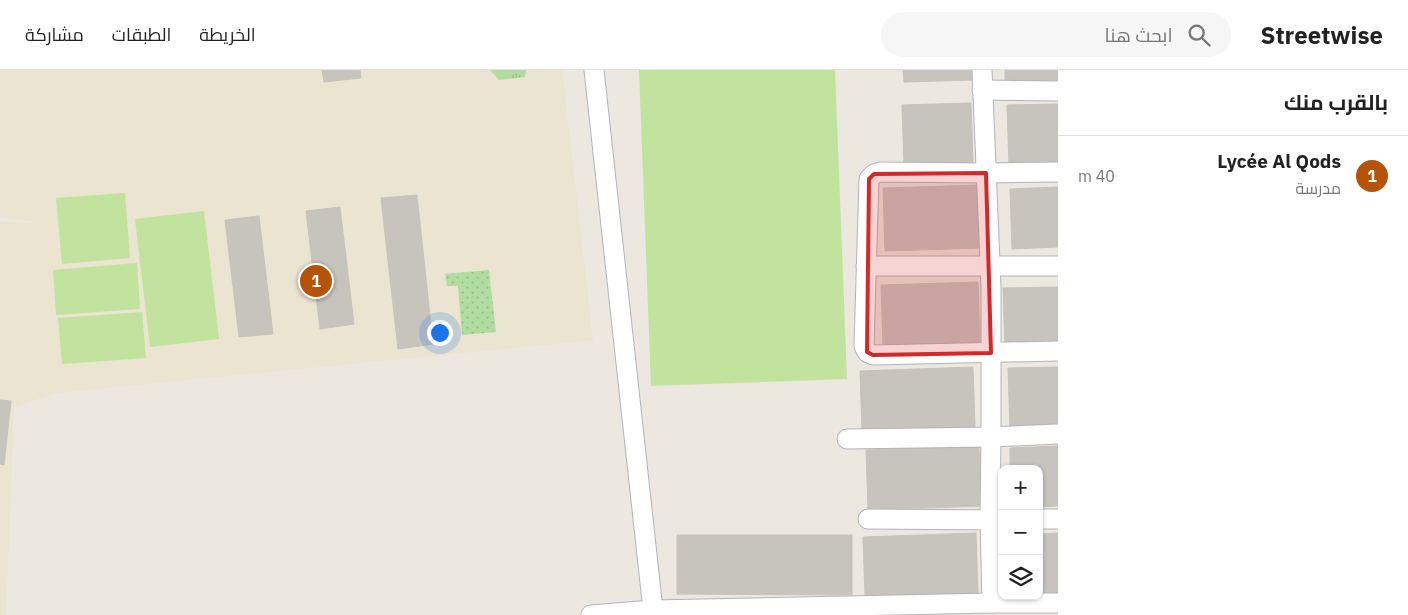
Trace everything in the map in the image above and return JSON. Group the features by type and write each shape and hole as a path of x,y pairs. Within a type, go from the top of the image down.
{"street":[{"path":"594,70 653,613"},
{"path":"982,70 990,266 991,437 996,520 992,603"},
{"path":"982,90 1058,91"},
{"path":"1058,172 986,174 880,172 874,174 869,179 864,346 867,352 873,355 1058,352"},
{"path":"866,266 1058,266"},
{"path":"847,439 1058,434"},
{"path":"868,519 996,520"},
{"path":"1043,519 1058,519"},
{"path":"591,615 992,603 1058,603"}],"highlighted area":[{"path":"986,173 991,353 873,355 867,352 869,179 874,174"}],"shaded area":[{"path":"0,70 562,70 593,340 56,393 14,407 6,615 0,615 0,222 36,223 0,216"}],"green space":[{"path":"490,70 526,70 525,77 499,80"},
{"path":"639,70 835,70 847,379 651,386"},
{"path":"125,193 130,258 62,264 56,198"},
{"path":"204,211 219,339 150,347 135,219"},
{"path":"137,263 140,309 56,315 53,270"},
{"path":"489,270 496,332 462,335 458,286 447,286 445,274"},
{"path":"142,312 146,358 62,364 58,318"}],"building":[{"path":"322,70 360,70 361,78 324,82"},
{"path":"903,70 972,70 972,80 904,82"},
{"path":"1005,70 1058,70 1058,80 1005,82"},
{"path":"971,103 973,163 904,165 902,105"},
{"path":"1058,104 1058,164 1009,165 1007,105"},
{"path":"980,185 982,248 885,251 883,188"},
{"path":"1058,187 1058,247 1012,249 1010,189"},
{"path":"417,195 433,344 398,349 381,198"},
{"path":"340,207 354,324 320,329 306,211"},
{"path":"259,216 273,334 239,337 225,220"},
{"path":"978,282 980,345 883,348 881,285"},
{"path":"1058,287 1058,347 1005,348 1003,288"},
{"path":"973,367 975,427 862,431 860,371"},
{"path":"1058,367 1058,427 1010,429 1008,368"},
{"path":"0,400 11,401 4,465 0,464"},
{"path":"979,446 981,506 868,510 866,450"},
{"path":"1058,446 1058,506 1043,507 1043,465 1010,465 1010,448"},
{"path":"976,533 978,593 865,596 863,537"},
{"path":"1058,533 1058,594 1043,594 1043,534"},
{"path":"677,535 852,535 852,595 677,594"}],"place":[{"name":"Lycée Al Qods","path":"316,281"}]}
